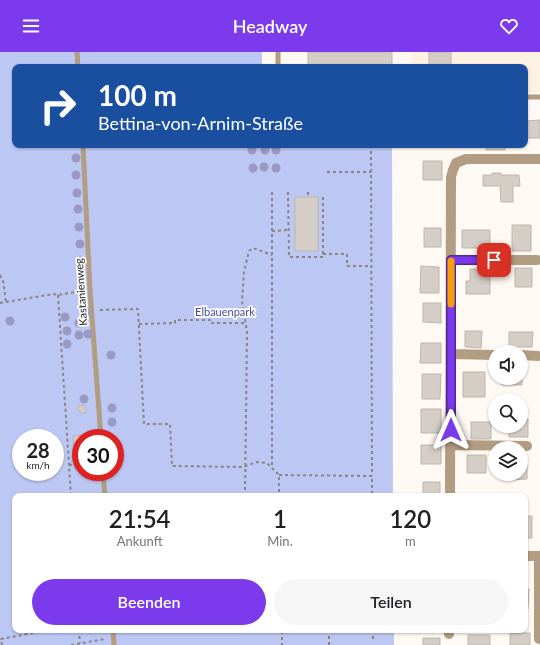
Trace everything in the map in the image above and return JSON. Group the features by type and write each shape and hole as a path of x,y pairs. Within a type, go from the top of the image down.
{"street":[{"path":"450,493 452,170 456,163 466,159 540,159"},
{"path":"451,260 537,260"},
{"path":"452,354 488,355"},
{"path":"528,355 538,356"},
{"path":"451,445 488,445"},
{"path":"528,556 540,556 539,639"}],"lane":[{"path":"77,52 78,64"},
{"path":"278,52 278,64"},
{"path":"528,97 540,97"},
{"name":"Kastanienweg","path":"83,148 90,290 93,311 100,429"},
{"path":"104,481 105,493"},
{"path":"113,633 114,645"}],"path":[{"path":"371,148 372,493"},
{"path":"327,172 371,172"},
{"path":"272,192 272,466"},
{"path":"288,192 289,258 323,257 323,197"},
{"path":"308,192 308,197"},
{"path":"272,230 289,230"},
{"path":"246,493 247,332 242,301 244,272 249,251 253,248 272,255"},
{"path":"323,254 347,254 347,266 371,266"},
{"path":"0,275 3,281 6,302"},
{"path":"0,303 53,294 58,295 90,290"},
{"path":"58,295 71,493"},
{"path":"93,311 138,308 144,424 170,424 172,466 246,466 257,462 267,463 272,466 279,475 279,493"},
{"path":"138,324 175,323 175,320 210,320 210,323 245,323"},
{"path":"279,475 372,476"},
{"path":"2,645 1,639 33,633"},
{"path":"79,633 80,643"},
{"path":"282,633 282,645"},
{"path":"329,633 329,645"},
{"path":"373,633 373,640"},
{"path":"71,645 114,637"}],"shaded area":[{"path":"412,52 540,52 540,92 528,92 528,64 412,64"}],"green space":[{"name":"Elbauenpark","path":"0,52 262,52 262,64 12,64 12,148 392,148 393,493 12,493 12,633 394,633 394,645 0,645"}],"building":[{"path":"308,52 392,52 392,64 308,64"},
{"path":"429,52 451,52 451,64 429,64"},
{"path":"540,120 540,138 528,138 528,121"},
{"path":"486,148 505,148 505,150 486,150"},
{"path":"423,161 442,161 442,180 423,180"},
{"path":"492,173 501,173 501,175 519,175 520,186 513,186 513,202 501,202 500,186 483,186 483,175 492,175"},
{"path":"295,197 318,197 318,251 295,251"},
{"path":"512,225 531,225 531,251 512,251"},
{"path":"424,228 441,228 441,247 424,247"},
{"path":"462,230 490,230 490,248 462,248"},
{"path":"421,266 439,267 439,293 420,293"},
{"path":"515,268 532,268 532,287 515,287"},
{"path":"470,269 490,269 490,294 466,294 466,281 470,281"},
{"path":"423,303 441,303 441,323 423,322"},
{"path":"465,331 482,331 481,348 465,347"},
{"path":"509,332 533,332 532,347 528,347 528,345 509,345"},
{"path":"421,343 441,343 441,363 420,363"},
{"path":"463,372 485,372 485,397 463,397"},
{"path":"422,374 441,374 440,399 422,399"},
{"path":"84,405 86,410 85,413 81,413 78,409 79,406"},
{"path":"421,409 441,409 441,433 421,433"},
{"path":"471,422 488,422 488,433 491,433 491,439 471,439"},
{"path":"509,433 528,433 528,437 509,437"},
{"path":"421,445 441,445 441,464 421,464"},
{"path":"467,455 486,455 486,473 467,473"},
{"path":"423,482 440,482 440,493 423,493"},
{"path":"528,516 532,516 532,538 528,538"},
{"path":"510,633 530,633 530,645 510,645"},
{"path":"468,635 490,635 490,645 468,645"},
{"path":"423,638 440,638 440,645 423,645"}],"slow traffic":[{"path":"451,261 451,304"}],"route":[{"path":"451,430 451,260 494,260"}]}
